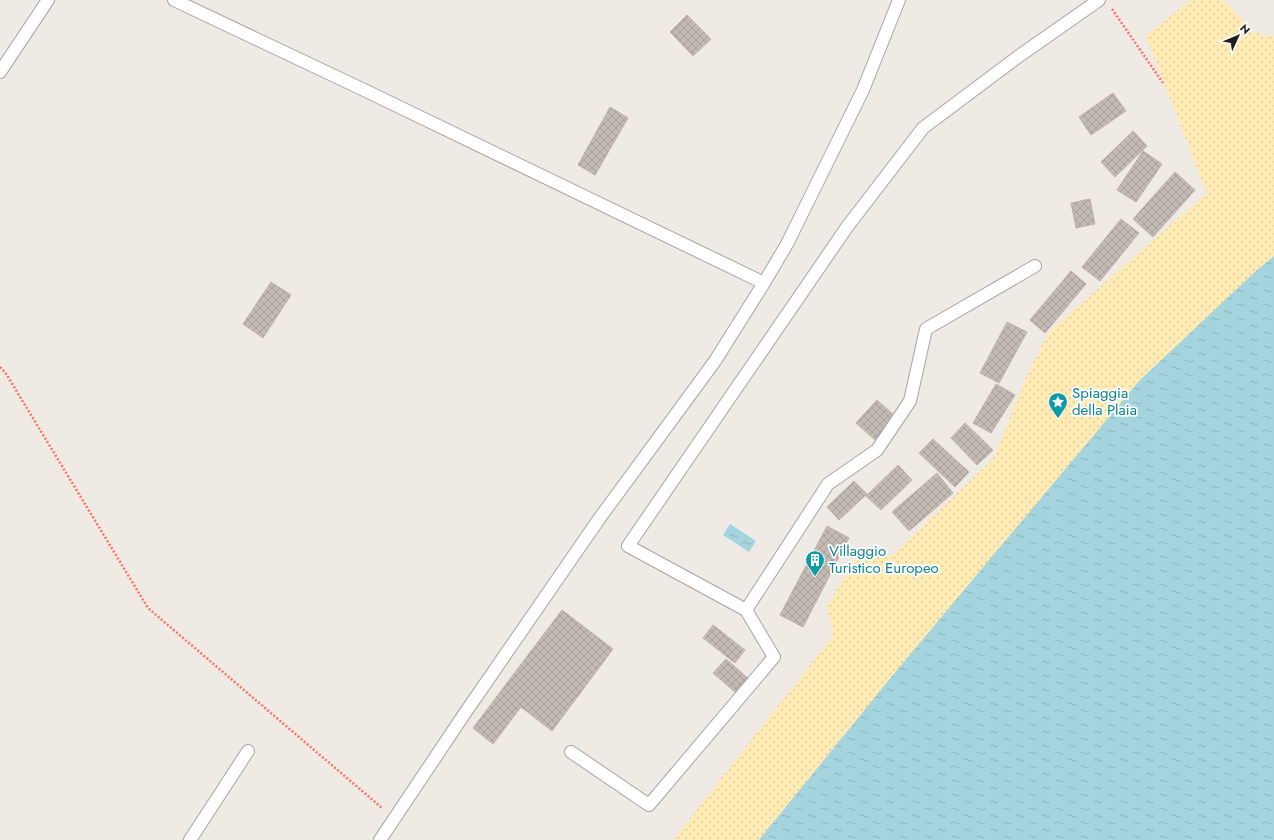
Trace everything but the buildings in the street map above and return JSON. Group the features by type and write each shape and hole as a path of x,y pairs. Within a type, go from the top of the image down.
{"lane":[{"path":"0,72 48,0"},
{"path":"174,0 369,92 764,283"},
{"path":"380,840 465,713 599,519 715,361 764,283 787,244 863,90 899,0"},
{"path":"571,752 649,805 774,657 746,610 628,546 847,227 923,128 1019,56 1099,0"},
{"path":"746,610 828,484 877,450 910,401 926,329 1035,266"},
{"path":"190,840 248,751"}],"path":[{"path":"1110,6 1163,83"},
{"path":"0,367 5,372 148,608 394,818"}],"sand":[{"name":"Spiaggia della Plaia","path":"1191,0 1223,0 1255,33 1274,37 1274,256 1257,270 888,681 759,840 673,840 833,636 827,606 856,558 893,555 994,458 1028,373 1049,332 1207,193 1146,36"}],"water":[{"path":"1274,256 1274,840 759,840 888,681 1139,381 1257,270"},
{"path":"730,524 756,541 749,552 723,535"}],"place":[{"name":"Spiaggia della Plaia","path":"1058,419"},
{"name":"Villaggio Turistico Europeo","path":"815,577"}]}
